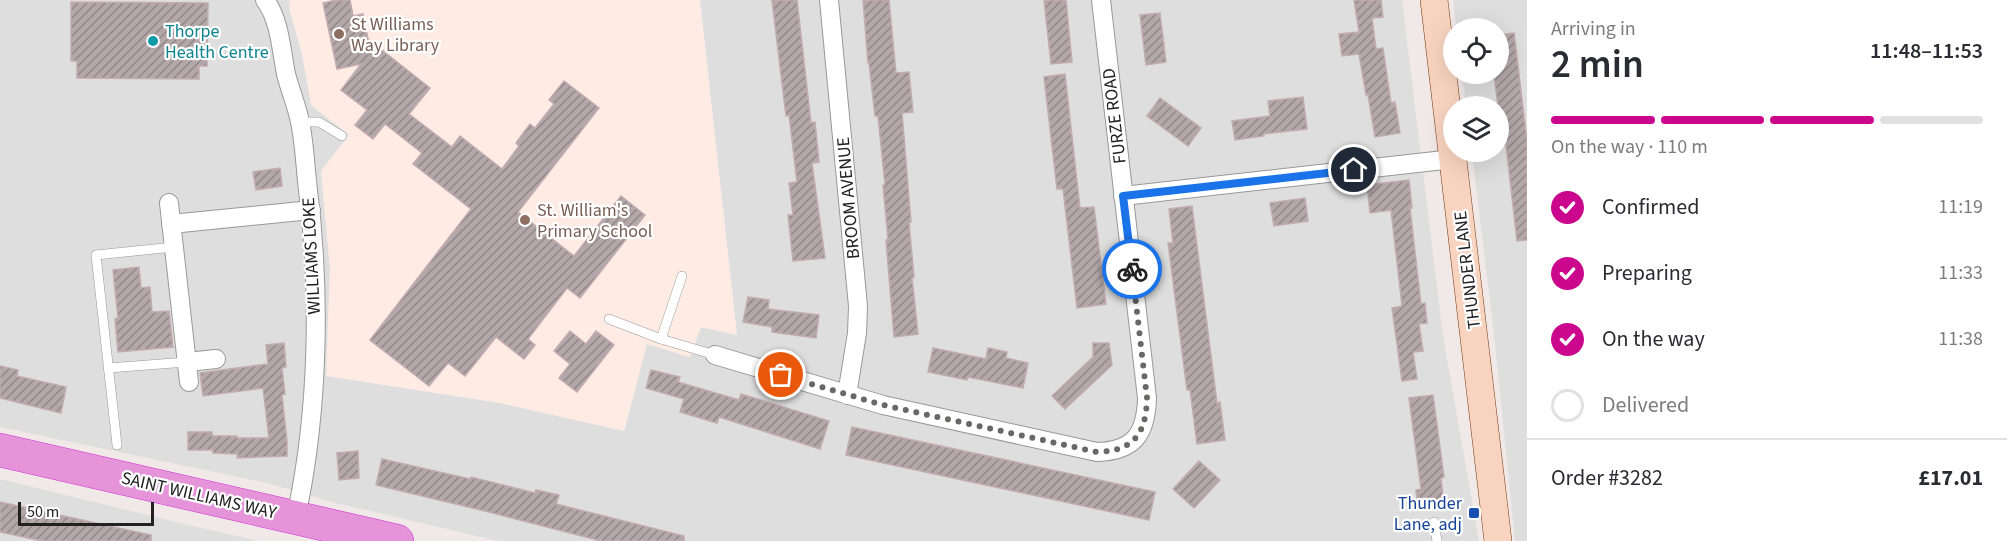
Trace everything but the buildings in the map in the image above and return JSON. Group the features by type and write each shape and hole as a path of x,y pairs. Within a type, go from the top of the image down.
{"highway":[{"name":"SAINT WILLIAMS WAY","path":"0,450 397,541"}],"street":[{"name":"WILLIAMS LOKE","path":"265,0 279,34 286,74 300,123 311,210 314,353 306,466 296,517"},
{"name":"BROOM AVENUE","path":"829,0 859,318 847,396"},
{"name":"FURZE ROAD","path":"715,356 847,396 1097,452 1125,448 1135,440 1143,427 1147,398 1101,0"},
{"name":"THUNDER LANE","path":"1434,0 1445,96"},
{"path":"1123,196 1443,160"},
{"name":"THUNDER LANE","path":"1453,162 1498,541"},
{"path":"169,203 189,382"},
{"path":"171,224 311,210"},
{"path":"187,362 216,359"}],"lane":[{"path":"300,123 319,123 342,136"},
{"path":"117,445 96,255 174,247"},
{"path":"661,339 682,276"},
{"path":"609,319 715,356"},
{"path":"108,368 187,362"},
{"path":"1434,522 1437,541"}],"shaded area":[{"path":"0,0 290,0 289,7 302,54 349,135 321,171 330,268 500,403 624,431 647,344 689,357 701,327 736,335 700,0 1402,0 1443,336 1479,541 498,541 336,503 267,483 0,427"},
{"name":"St. William's Primary School","path":"290,0 700,0 737,335 701,327 690,357 647,344 624,431 500,403 326,376 330,268 321,171 349,135 311,105 302,54 289,7"},
{"path":"1453,0 1527,0 1527,541 1515,541 1495,343 1473,162 1509,162 1509,96 1465,96 1463,84 1509,84 1509,18 1455,18"},
{"path":"0,479 180,523 259,541 0,541"},
{"path":"1457,519 1460,541 1422,541 1420,523"}],"way so far":[{"path":"781,375 883,405 1097,452 1125,448 1135,440 1143,427 1147,398 1132,269"}],"place":[{"name":"St Williams Way Library","path":"339,34"},
{"name":"Thorpe Health Centre","path":"153,41"},
{"name":"St. William's Primary School","path":"525,220"},
{"name":"Thunder Lane, adj","path":"1474,513"}],"route":[{"path":"1132,269 1123,196 1354,170"}]}
